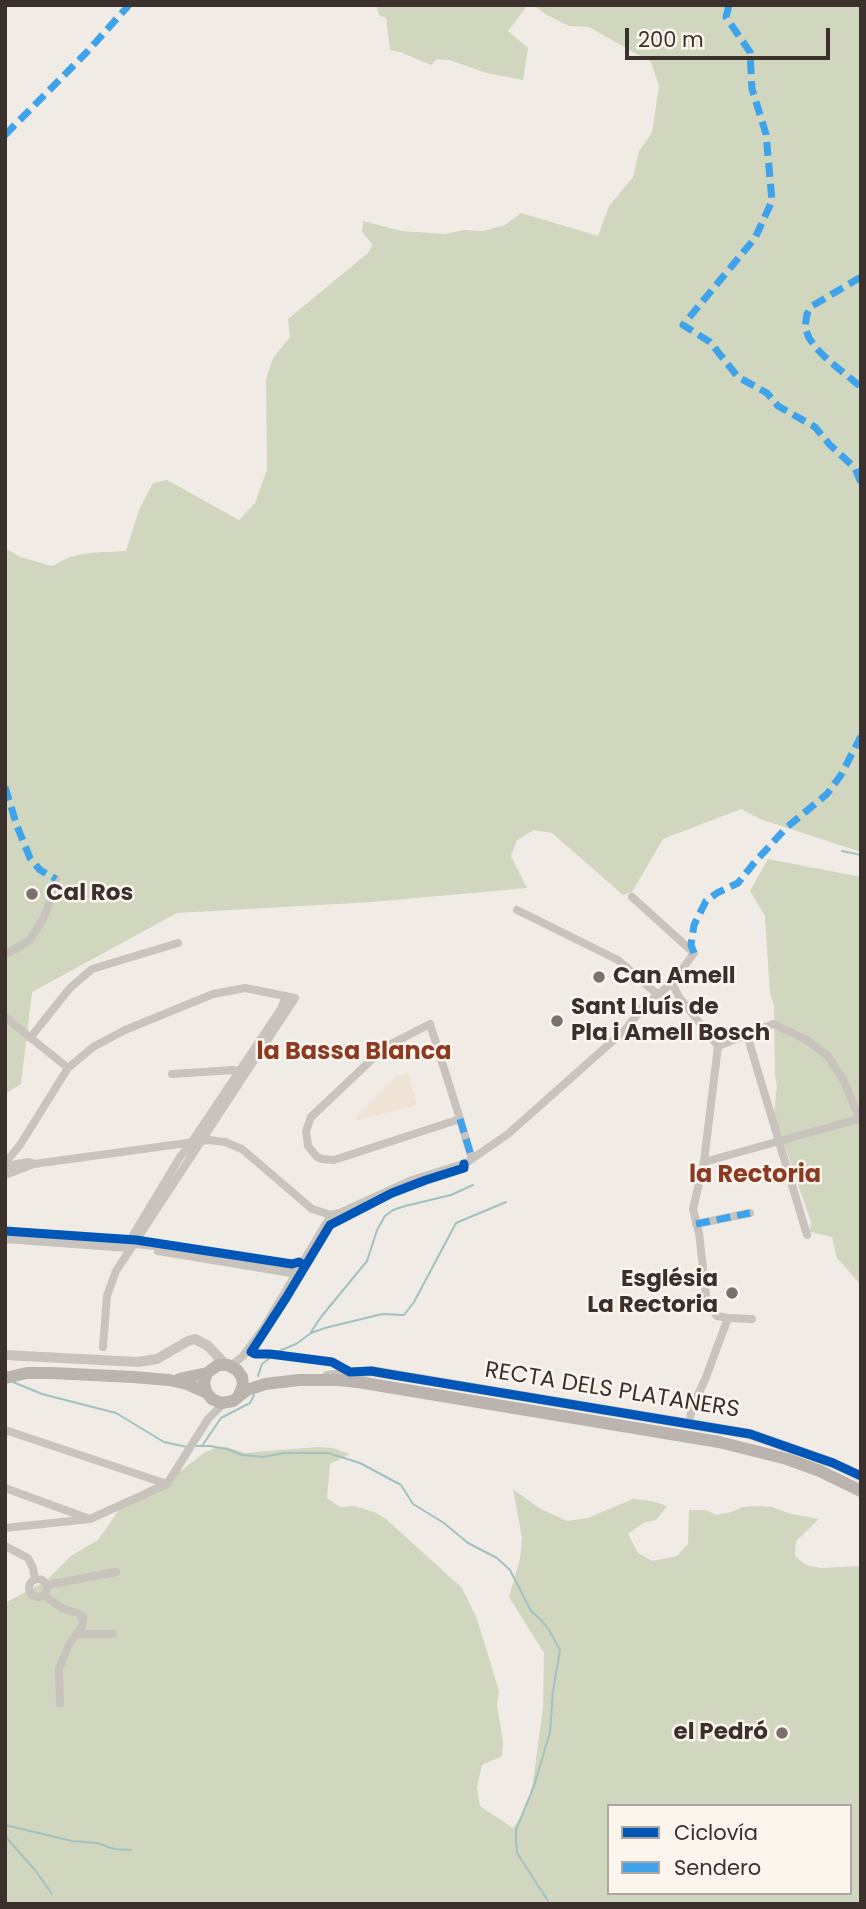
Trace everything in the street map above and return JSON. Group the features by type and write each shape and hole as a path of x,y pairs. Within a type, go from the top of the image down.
{"main road":[{"path":"208,1395 204,1384 226,1370"},
{"path":"226,1370 243,1385 240,1395"},
{"path":"169,1380 226,1370 265,1384"},
{"path":"11,1376 27,1373 75,1373 169,1380 187,1384 217,1402 225,1403 233,1401 247,1390 265,1384 299,1380 358,1382 719,1442 787,1459 861,1491"}],"street":[{"path":"5,955 30,940 43,919 57,879"},
{"path":"10,1167 209,1140 225,1142 242,1149 312,1209 331,1215 412,1180 466,1163 518,1125 625,1030 644,1006 672,983 694,953 632,897"},
{"path":"517,910 618,960 658,995"},
{"path":"30,1038 70,988 92,969 178,943"},
{"path":"672,983 679,997 718,1046 704,1162 693,1209 707,1303 717,1317 752,1319"},
{"path":"10,1167 68,1068 93,1048 125,1030 212,995 245,988 290,997 195,1142 180,1157 129,1246 107,1296 103,1347"},
{"path":"5,1017 68,1068"},
{"path":"460,1119 334,1160 317,1157 308,1146 306,1131 311,1117 385,1047 430,1024 460,1119 472,1159"},
{"path":"704,1162 860,1121 843,1079 827,1055 805,1039 773,1024 718,1046"},
{"path":"747,1035 807,1236"},
{"path":"172,1074 233,1070 243,1072"},
{"path":"20,1147 30,1163"},
{"path":"696,1224 750,1213"},
{"path":"5,1355 138,1362 157,1359 191,1339 204,1343 226,1370 243,1356 263,1329 331,1215"},
{"path":"5,1233 129,1246 299,1270"},
{"path":"5,1239 129,1246"},
{"path":"689,1424 692,1408 728,1318"},
{"name":"RECTA DELS PLATANERS","path":"299,1380 371,1371 750,1434 861,1476"},
{"path":"208,1395 208,1419"},
{"path":"5,1528 90,1519 167,1485 208,1419 225,1403"},
{"path":"5,1430 167,1485"},
{"path":"5,1488 90,1519"},
{"path":"5,1546 28,1558 35,1579"},
{"path":"47,1585 116,1572"},
{"path":"35,1579 40,1579 47,1585 44,1595 38,1598 29,1592 29,1584 35,1579"},
{"path":"44,1595 63,1609 82,1615 83,1623 59,1668 60,1704"},
{"path":"76,1634 113,1634"}],"green space":[{"path":"376,5 528,5 508,31 528,48 523,80 487,73 449,60 437,59 431,65 390,50 386,18 379,15"},
{"path":"533,5 861,5 861,852 760,819 741,809 663,839 632,892 623,895 552,833 534,830 517,840 511,856 527,888 372,902 177,913 32,992 21,1084 5,1094 5,548 20,557 52,566 70,557 89,553 126,551 139,510 153,483 167,480 239,520 255,503 267,470 266,379 273,358 290,337 288,319 368,253 373,245 362,232 363,221 401,231 445,234 464,230 484,231 505,225 521,213 598,236 609,206 633,177 639,151 652,133 659,86 651,62 589,27 569,26"},
{"path":"768,859 861,877 861,1285 837,1258 832,1237 810,1232 811,1222 774,1115 777,1085 774,1005 770,994 765,916 750,891"},
{"path":"217,1447 245,1453 317,1447 333,1448 350,1454 330,1464 327,1498 340,1507 354,1506 386,1519 462,1588 477,1619 499,1691 497,1705 503,1741 502,1756 482,1765 477,1787 480,1806 513,1828 526,1809 533,1782 543,1707 544,1653 509,1597 520,1559 522,1538 513,1489 539,1508 567,1521 588,1518 633,1499 667,1506 656,1520 643,1523 628,1534 638,1553 652,1561 677,1556 688,1544 689,1510 706,1510 716,1515 743,1507 772,1507 819,1519 796,1541 795,1556 806,1565 821,1568 861,1566 861,1904 5,1904 5,1603 46,1581 71,1556 98,1540 121,1507 146,1489 182,1470 204,1453"}],"shaded area":[{"path":"408,1073 417,1105 358,1120 356,1116 397,1075"}],"waterway":[{"path":"842,851 861,855"},
{"path":"311,1332 367,1261 377,1230 385,1216 393,1210 451,1195 473,1185"},
{"path":"258,1376 262,1364 311,1333 382,1314 404,1315 414,1302 456,1223 506,1202"},
{"path":"13,1382 42,1394 116,1413 164,1442 187,1447"},
{"path":"202,1446 221,1418 250,1403 254,1395"},
{"path":"196,1446 210,1446 242,1455 263,1457 284,1453 328,1453 360,1463 401,1485 413,1504 444,1523 468,1543 497,1558 510,1570 531,1611 549,1630 560,1650 550,1732 534,1786 516,1830 517,1853 550,1904"},
{"path":"5,1825 72,1841 131,1850"},
{"path":"5,1836 52,1894"}],"marked path":[{"path":"5,135 129,5"},
{"path":"729,5 726,17 750,52 752,89 766,134 772,201 755,238 683,325 710,342 738,377 767,393 778,406 815,427 855,468 861,483"},
{"path":"861,277 812,306 807,314 805,327 817,349 861,387"},
{"path":"694,953 691,945 694,925 706,901 738,883 786,828 827,794 841,775 861,736"},
{"path":"5,787 30,858 40,870 56,879"},
{"path":"460,1119 472,1159"},
{"path":"696,1224 750,1213"}],"cycle path":[{"path":"464,1164 464,1168 392,1193 330,1225 251,1352 332,1362 350,1372 371,1371 750,1434 833,1463 861,1476"},
{"path":"5,1231 136,1240 292,1264 299,1262 305,1266"}],"place":[{"name":"Cal Ros","path":"32,894"},
{"name":"Can Amell","path":"599,977"},
{"name":"Sant Lluís de Pla i Amell Bosch","path":"557,1021"},
{"name":"Església La Rectoria","path":"732,1293"},
{"name":"el Pedró","path":"782,1733"}],"district":[{"name":"la Bassa Blanca","path":"354,1053"},
{"name":"la Rectoria","path":"755,1176"}]}
